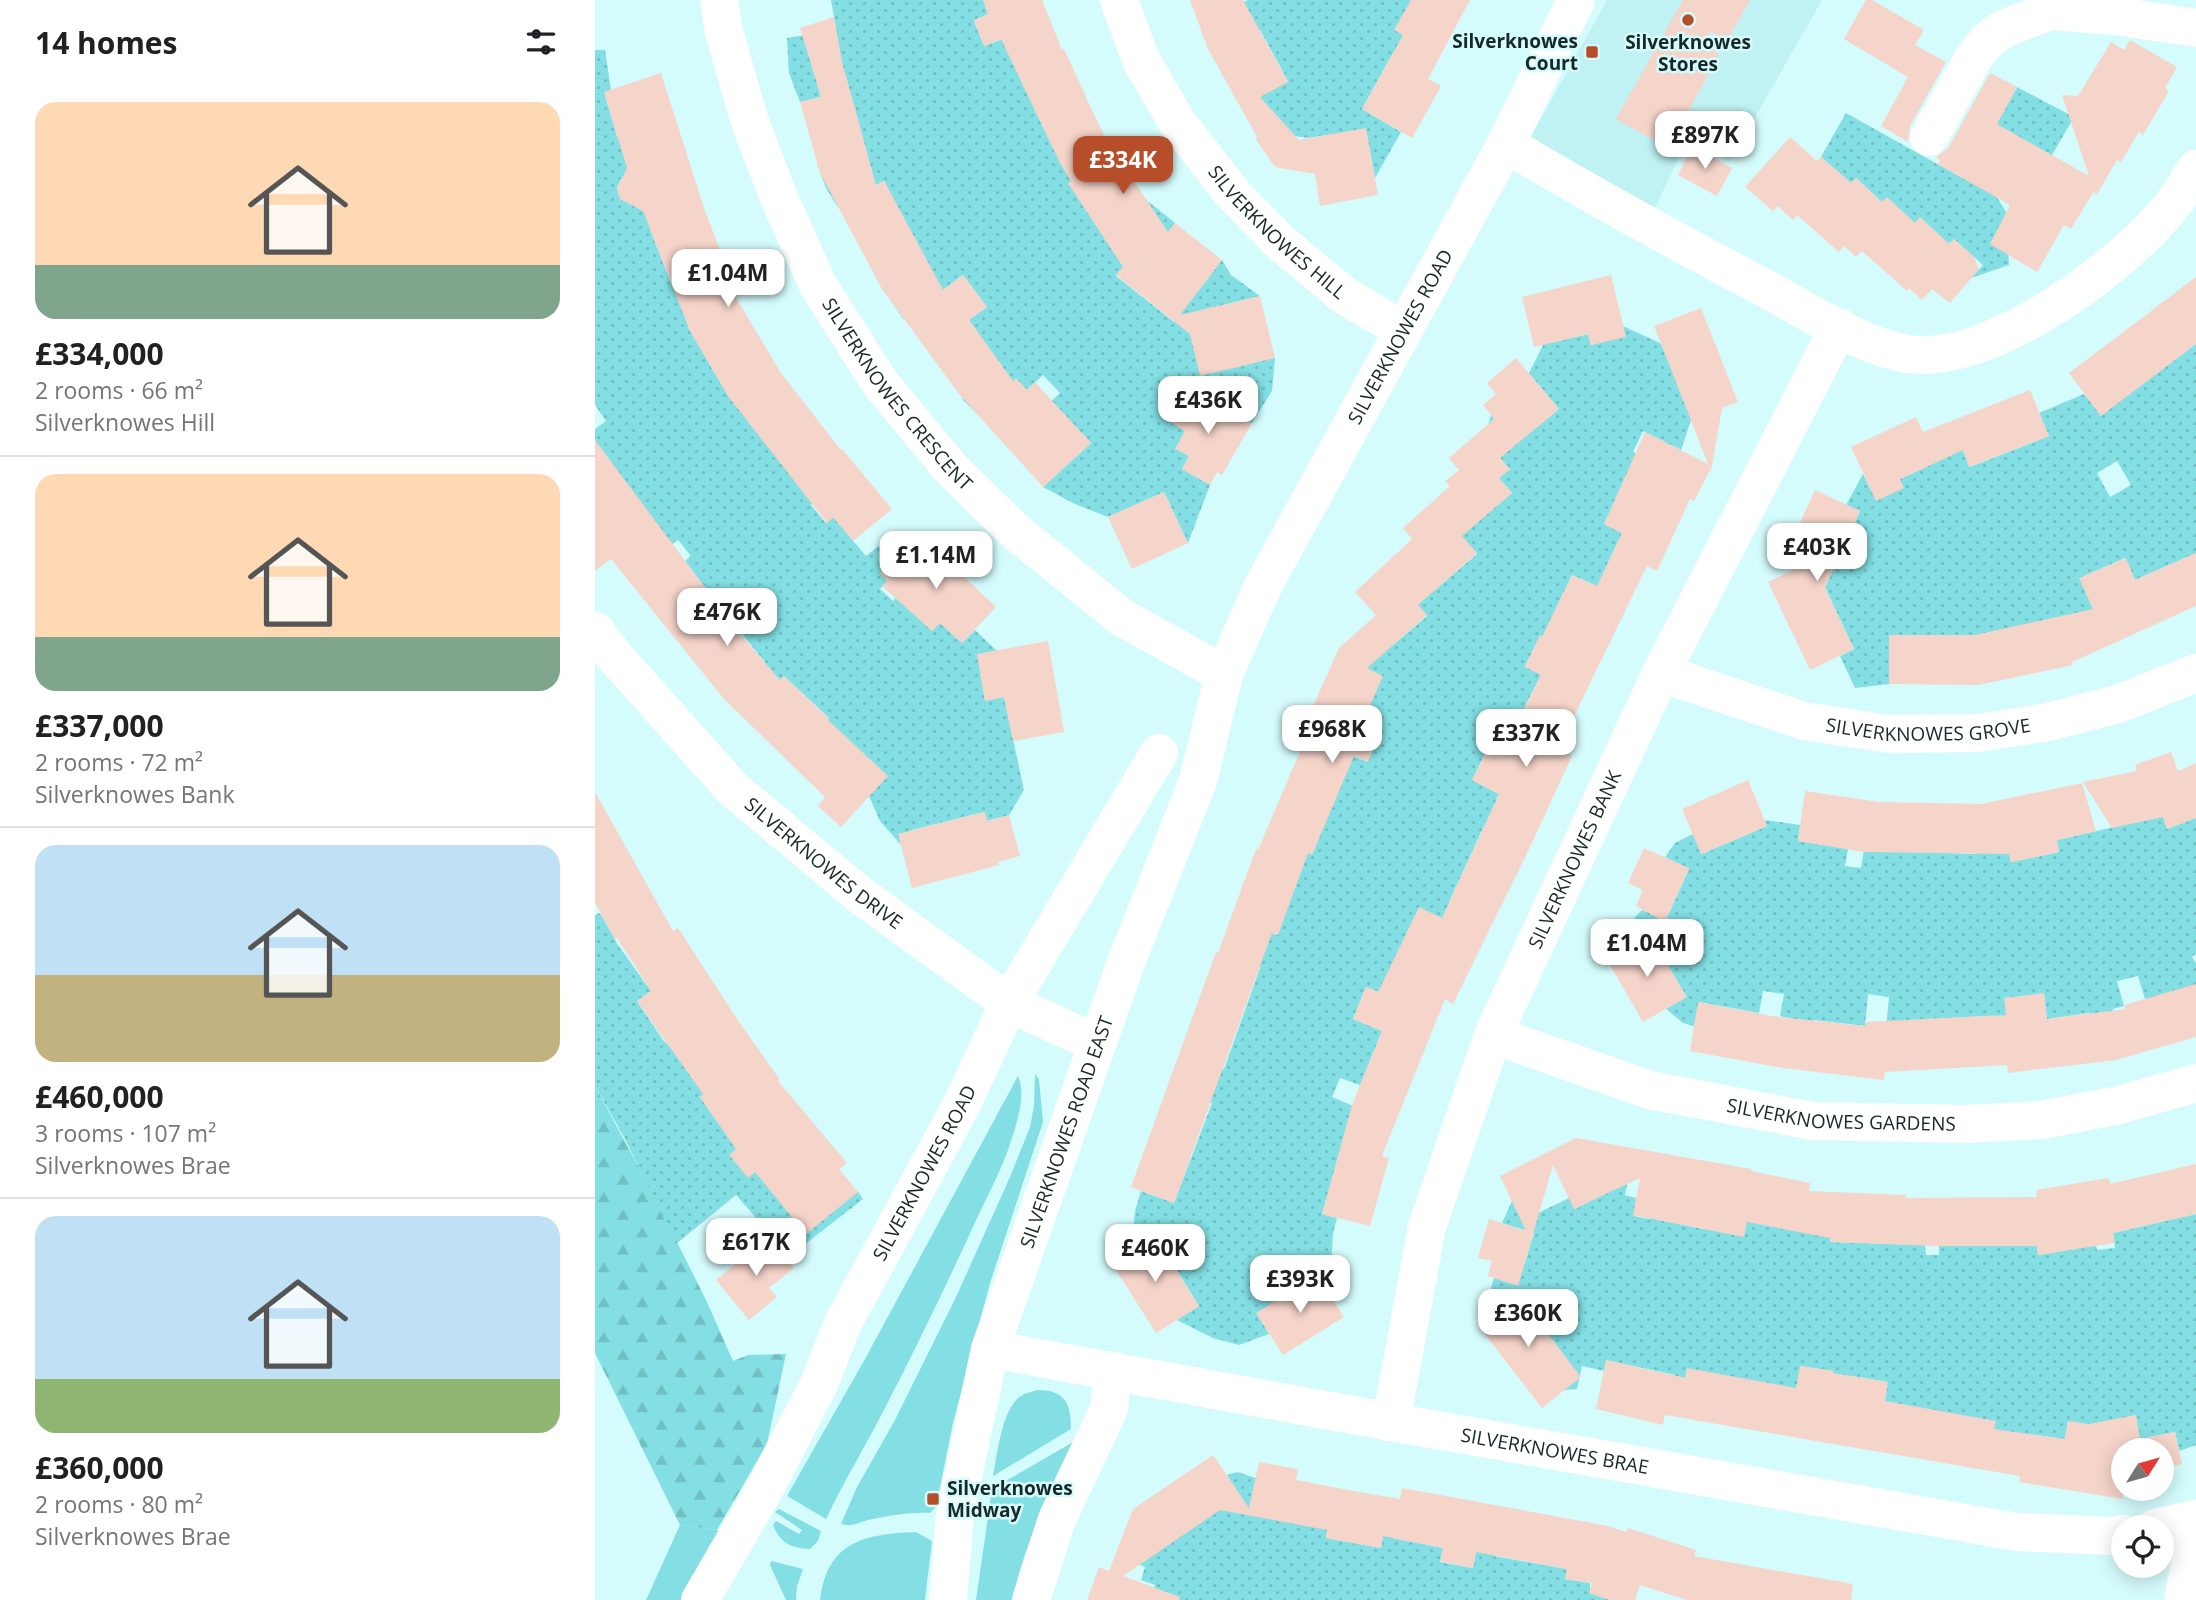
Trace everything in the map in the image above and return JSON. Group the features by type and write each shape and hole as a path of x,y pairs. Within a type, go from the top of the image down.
{"street":[{"name":"SILVERKNOWES CRESCENT","path":"719,0 724,32 746,109 779,198 818,285 880,383 953,471 1015,531 1121,617 1224,674"},
{"name":"SILVERKNOWES HILL","path":"1119,0 1141,60 1177,122 1233,194 1281,243 1346,296 1403,330"},
{"name":"SILVERKNOWES ROAD","path":"1224,674 1263,586 1506,144 1576,0"},
{"path":"1929,137 1974,57 1989,38 2005,28 2051,11 2116,16 2196,28"},
{"path":"1506,144 1584,190 1839,327 1887,349 1919,355 1950,353 1996,338 2037,317 2092,281 2133,245 2175,202 2196,169"},
{"name":"SILVERKNOWES BANK","path":"1391,1422 1427,1227 1493,1035 1661,673 1839,327"},
{"name":"SILVERKNOWES DRIVE","path":"595,631 732,788 860,895 1009,1003 1096,1043"},
{"name":"SILVERKNOWES GROVE","path":"1661,673 1804,721 1889,734 1978,733 2048,722 2118,704 2196,673"},
{"name":"SILVERKNOWES ROAD EAST","path":"948,1600 955,1514 990,1349 1096,1043 1198,781 1224,674"},
{"name":"SILVERKNOWES ROAD","path":"700,1600 764,1490 818,1386 842,1323 961,1106 1009,1003 1159,753"},
{"name":"SILVERKNOWES GARDENS","path":"1493,1035 1650,1090 1813,1121 1964,1124 2042,1120 2119,1105 2196,1083"},
{"name":"SILVERKNOWES BRAE","path":"990,1349 2017,1532 2111,1536"},
{"path":"1031,1600 1057,1519 1109,1409 1113,1371"},
{"path":"2180,1522 2193,1547 2183,1600"}],"shaded area":[{"path":"1607,0 1822,0 1730,161 1688,139 1652,214 1528,142"}],"green space":[{"path":"831,0 983,0 988,14 974,21 984,46 1050,21 1016,70 1055,152 1102,130 1104,144 1101,233 1149,202 1175,223 1145,263 1133,254 1116,276 1174,322 1222,260 1231,275 1260,296 1207,309 1275,358 1272,391 1252,423 1195,413 1181,406 1172,423 1185,431 1176,448 1189,456 1182,469 1210,485 1188,543 1164,492 1108,517 1043,487 1091,443 1083,434 1044,408 1060,393 1043,375 1027,390 1016,379 977,414 962,399 1003,368 969,320 987,307 963,275 903,319 876,278 899,266 930,267 884,181 837,206 826,188 817,164 866,150 846,77 817,84 821,97 800,102 789,73 787,38 810,34 838,40"},
{"path":"1248,0 1411,0 1395,30 1432,51 1390,58 1362,109 1401,132 1375,178 1368,142 1336,148 1333,134 1308,138 1295,136 1255,100 1288,81 1260,30 1251,34 1210,14"},
{"path":"595,50 605,50 611,90 604,92 617,136 638,173 621,179 617,188 620,199 646,200 651,232 673,288 700,320 688,327 718,379 818,498 811,505 826,523 833,517 866,556 881,544 902,565 880,589 893,601 902,591 916,616 932,631 940,623 962,643 975,630 996,650 999,668 980,671 985,701 1004,697 1024,790 1009,815 987,821 984,812 912,830 901,845 880,821 869,796 819,729 829,718 784,676 774,686 764,661 742,634 763,616 746,595 707,627 696,601 708,591 685,561 691,556 678,540 638,570 595,443 595,429 606,421 595,405"},
{"path":"2017,87 2074,117 2052,155 1995,194 2006,212 2009,265 1971,278 1983,265 1954,239 1949,244 1920,218 1915,223 1887,198 1882,202 1856,178 1851,183 1821,157 1846,113 1966,180"},
{"path":"1623,326 1673,349 1691,420 1681,450 1643,431 1633,452 1659,465 1616,498 1604,524 1622,533 1606,567 1613,594 1572,575 1546,629 1563,647 1540,636 1525,666 1541,675 1526,704 1521,745 1495,733 1472,780 1499,794 1496,799 1503,802 1484,826 1449,902 1453,905 1402,1001 1366,987 1353,1019 1382,1031 1360,1085 1340,1078 1332,1097 1353,1106 1322,1214 1337,1218 1333,1233 1329,1294 1317,1275 1257,1314 1269,1334 1239,1345 1213,1338 1177,1320 1199,1306 1155,1235 1131,1249 1135,1211 1141,1191 1174,1203 1212,1103 1183,1091 1194,1058 1224,1069 1260,968 1249,925 1278,935 1325,743 1367,762 1381,732 1362,724 1382,676 1366,668 1427,616 1402,587 1411,564 1435,590 1477,554 1443,515 1498,505 1512,493 1499,478 1510,469 1484,440 1491,415 1508,435 1537,427 1559,409 1529,373 1548,335 1551,343 1588,334 1591,345 1611,340"},
{"path":"2196,344 2196,571 2189,556 2135,580 2125,558 2080,578 2095,614 1993,640 1960,635 1889,635 1889,684 1855,688 1840,656 1854,649 1822,581 1800,567 1799,562 1837,563 1860,511 1846,505 1863,474 1872,492 1937,462 1934,455 1960,444 1970,467 2049,436 2039,413 2084,394 2101,415","holes":["2117,461 2131,485 2110,497 2097,473"]},
{"path":"2196,782 2196,954 2192,957 2196,963 2196,1018 2145,999 2138,976 2117,981 2124,1006 2113,1009 2121,1040 2094,1045 2089,1013 2047,1019 2044,994 2007,1023 1985,1016 1915,1020 1886,1029 1889,997 1868,994 1865,1026 1814,1020 1809,1057 1797,1020 1780,1016 1784,994 1763,991 1759,1013 1699,1002 1694,1026 1683,1023 1666,1009 1686,997 1651,935 1635,944 1630,923 1642,910 1666,920 1689,869 1665,857 1675,843 1693,834 1702,854 1767,826 1765,820 1800,825 1798,841 1848,849 1845,866 1861,868 1864,850 1975,854 2003,827 2011,862 2059,852 2057,840 2114,827 2161,810 2167,829 2191,820"},
{"path":"600,913 618,945 651,991 637,1001 663,1040 713,1087 700,1097 718,1123 770,1159 858,1192 863,1199 795,1252 786,1252 736,1195 676,1244 625,1139 595,1086 595,915"},
{"path":"1035,1074 1039,1079 1043,1122 990,1283 953,1423 936,1507 930,1513 899,1515 852,1525 841,1524 857,1487 895,1420 956,1297 1010,1177 1030,1127"},
{"path":"1018,1076 1021,1091 1019,1115 999,1172 907,1365 826,1519 787,1496 865,1359"},
{"path":"595,1086 652,1192 733,1361 748,1355 786,1354 767,1444 717,1530 680,1525 595,1353"},
{"path":"1628,1181 1625,1195 1636,1198 1634,1216 1649,1219 1652,1202 1658,1220 1703,1229 1746,1222 1831,1218 1830,1242 1925,1245 1926,1255 1939,1255 1939,1246 2009,1246 2035,1234 2038,1255 2076,1249 2094,1234 2097,1250 2115,1248 2113,1233 2196,1214 2196,1445 2179,1451 2175,1432 2140,1438 2135,1415 2128,1438 2111,1438 2111,1445 2068,1421 2065,1439 2027,1434 2023,1461 1990,1454 1995,1421 1884,1403 1887,1382 1853,1376 1830,1392 1833,1371 1801,1366 1794,1400 1687,1369 1684,1387 1675,1375 1606,1360 1604,1371 1582,1366 1577,1389 1565,1390 1551,1372 1567,1359 1520,1298 1508,1307 1501,1300 1491,1309 1489,1294 1494,1278 1518,1285 1534,1233 1502,1223 1512,1201 1536,1214 1569,1198 1575,1209"},
{"path":"1037,1390 1054,1392 1065,1400 1070,1412 1071,1429 993,1476 1001,1433 1009,1410 1021,1396"},
{"path":"1075,1441 1031,1538 1013,1600 976,1600 992,1489"},
{"path":"1237,1472 1256,1478 1249,1515 1333,1499 1326,1538 1381,1548 1386,1516 1397,1513 1392,1538 1443,1548 1440,1562 1473,1568 1479,1536 1494,1556 1567,1569 1565,1579 1590,1583 1590,1593 1610,1600 1149,1600 1155,1585 1141,1580 1145,1567 1120,1557 1236,1489 1227,1475"},
{"path":"779,1509 821,1531 818,1541 810,1549 792,1546 779,1536 773,1525 776,1521 799,1534 802,1530 775,1512"},
{"path":"680,1525 717,1530 720,1533 682,1600 646,1600"},
{"path":"916,1532 932,1541 925,1600 820,1600 824,1580 831,1565 840,1553 851,1545 880,1535"},
{"path":"771,1561 803,1569 797,1586 796,1600 786,1600 770,1565"}],"building":[{"path":"983,0 1042,0 1062,50 1064,49 1104,136 1168,232 1175,223 1222,260 1180,315 1260,296 1275,358 1200,376 1190,334 1116,275 1123,267 1068,183 1071,181 1001,39 984,46 974,20 988,14"},
{"path":"1190,0 1243,0 1288,82 1260,97 1299,140 1366,128 1378,195 1320,206 1315,174 1275,167 1255,138 1257,137 1208,49"},
{"path":"1411,0 1470,0 1428,79 1441,86 1412,138 1362,109 1403,35 1394,30"},
{"path":"1683,0 1750,0 1727,41 1711,32 1704,41 1719,55 1668,148 1616,119"},
{"path":"1866,0 1872,0 1924,30 1915,45 1946,62 1910,126 1908,142 1881,126 1908,77 1844,39"},
{"path":"834,17 842,62 876,185 884,181 943,290 963,275 987,307 969,320 1013,381 1016,378 1027,390 1035,382 1091,443 1043,487 959,394 882,289 820,173 800,102 821,97 800,28"},
{"path":"2130,40 2177,67 2165,88 2169,91 2143,135 2139,132 2121,162 2117,160 2096,196 2094,191 2071,229 2064,225 2037,272 1990,244 2010,205 1938,164 1940,160 1936,157 1948,148 1990,73 2017,87 1997,124 2089,176 2062,95 2078,96 2111,42 2124,50"},
{"path":"661,73 704,208 727,268 720,271 781,373 841,450 892,509 853,541 833,517 827,523 728,396 690,331 643,211 620,199 617,188 627,168 604,92"},
{"path":"1790,137 1817,161 1821,157 1851,183 1856,178 1882,202 1887,197 1915,223 1920,217 1949,244 1954,239 1974,257 1979,269 1950,303 1932,289 1922,300 1909,288 1907,291 1862,251 1856,257 1844,246 1839,252 1797,215 1793,220 1778,206 1773,211 1745,187"},
{"path":"1692,147 1732,168 1717,196 1678,175"},
{"path":"1611,275 1626,337 1591,345 1588,334 1534,347 1522,297"},
{"path":"2196,277 2196,344 2101,416 2069,373"},
{"path":"1701,308 1738,402 1722,408 1711,471 1694,501 1690,499 1657,571 1647,566 1558,749 1572,756 1530,847 1453,1004 1445,999 1382,1156 1389,1158 1370,1226 1322,1214 1352,1105 1382,1031 1353,1019 1366,987 1378,992 1419,907 1442,918 1499,794 1472,780 1496,732 1509,739 1541,675 1525,667 1540,635 1542,637 1572,575 1597,586 1622,533 1604,524 1645,432 1708,464 1654,326"},
{"path":"1516,358 1559,409 1500,458 1510,469 1499,478 1512,493 1462,536 1477,553 1418,605 1427,615 1367,668 1383,676 1362,724 1381,732 1368,762 1354,756 1312,855 1308,853 1278,935 1272,933 1174,1203 1131,1187 1256,849 1258,850 1307,735 1302,733 1306,722 1305,724 1339,648 1376,615 1355,592 1412,539 1403,528 1450,486 1445,481 1459,470 1449,458 1494,419 1483,405 1496,394 1487,383"},
{"path":"1191,388 1252,423 1222,475 1217,472 1210,485 1182,469 1189,456 1175,449 1185,431 1172,423"},
{"path":"2030,390 2049,436 1969,467 1963,450 1900,479 1904,488 1876,501 1851,447 1916,417 1923,432"},
{"path":"595,440 724,613 745,595 763,617 741,635 780,680 784,676 888,776 841,827 818,806 825,797 724,699 611,559 595,571"},
{"path":"1815,490 1860,511 1825,588 1854,649 1810,670 1768,582 1797,568 1814,532 1799,525"},
{"path":"1164,492 1188,543 1132,569 1108,517"},
{"path":"916,536 922,543 925,540 996,607 962,643 940,623 932,631 882,586 887,581 880,573"},
{"path":"2196,553 2196,606 2072,662 2073,665 1978,685 1889,684 1889,635 1975,635 2093,609 2079,578 2126,558 2135,580"},
{"path":"1048,641 1064,732 1013,741 1004,697 985,701 977,654"},
{"path":"2171,752 2178,771 2196,763 2196,818 2167,829 2163,817 2112,828 2083,782 2137,771 2135,765"},
{"path":"1748,780 1767,826 1701,854 1682,809"},
{"path":"2082,783 2096,831 2057,840 2059,852 2011,862 2009,854 1864,852 1798,841 1805,791 1879,802 1981,804"},
{"path":"595,792 673,931 678,928 780,1080 778,1081 847,1163 839,1169 858,1192 806,1234 755,1172 748,1178 729,1155 736,1149 700,1097 703,1094 637,1001 651,991 617,938 615,939 595,903"},
{"path":"985,812 987,821 1009,815 1020,856 998,862 999,865 912,888 898,834"},
{"path":"1644,848 1689,868 1665,922 1636,906 1643,890 1628,883"},
{"path":"1650,935 1687,997 1643,1022 1607,960"},
{"path":"2196,984 2196,1037 2116,1060 2008,1073 2007,1065 1885,1072 1884,1080 1783,1068 1690,1051 1698,1002 1772,1016 1865,1026 1865,1022 2006,1015 2004,998 2044,993 2047,1019 2125,1009 2124,1005"},
{"path":"1576,1138 1751,1169 1810,1183 1809,1191 1906,1195 1906,1198 2037,1197 2036,1190 2109,1178 2110,1184 2196,1164 2196,1214 2113,1233 2115,1243 2038,1255 2037,1246 1830,1242 1830,1238 1747,1222 1744,1237 1633,1215 1640,1178 1574,1209 1553,1165 1518,1286 1488,1276 1492,1261 1478,1258 1489,1219 1526,1231 1500,1176"},
{"path":"1154,1235 1199,1306 1156,1333 1111,1262"},
{"path":"768,1236 794,1268 769,1288 777,1297 749,1320 716,1280"},
{"path":"1317,1275 1344,1317 1283,1355 1256,1313"},
{"path":"1514,1291 1581,1377 1542,1408 1480,1328 1484,1325 1478,1318"},
{"path":"1606,1360 1686,1378 1687,1368 1796,1388 1800,1366 1888,1382 1885,1401 1996,1421 1994,1429 2065,1439 2068,1421 2088,1424 2136,1415 2140,1438 2111,1438 2111,1497 2019,1482 2020,1476 1665,1415 1663,1425 1596,1409"},
{"path":"2175,1432 2182,1464 2174,1466 2174,1438 2145,1438"},
{"path":"1213,1455 1249,1508 1259,1462 1298,1469 1296,1480 1364,1493 1400,1499 1402,1488 1608,1526 1626,1532 1628,1528 1696,1550 1694,1556 1853,1584 1851,1600 1687,1600 1640,1585 1635,1600 1610,1600 1589,1593 1592,1583 1565,1579 1567,1569 1476,1552 1473,1568 1440,1561 1443,1548 1383,1536 1381,1548 1326,1538 1327,1530 1220,1510 1123,1576 1180,1597 1179,1600 1087,1600 1099,1567 1109,1571 1133,1509"}],"place":[{"name":"Silverknowes Stores","path":"1688,20"},
{"name":"Silverknowes Court","path":"1592,52"},
{"name":"Silverknowes Midway","path":"933,1499"}]}
